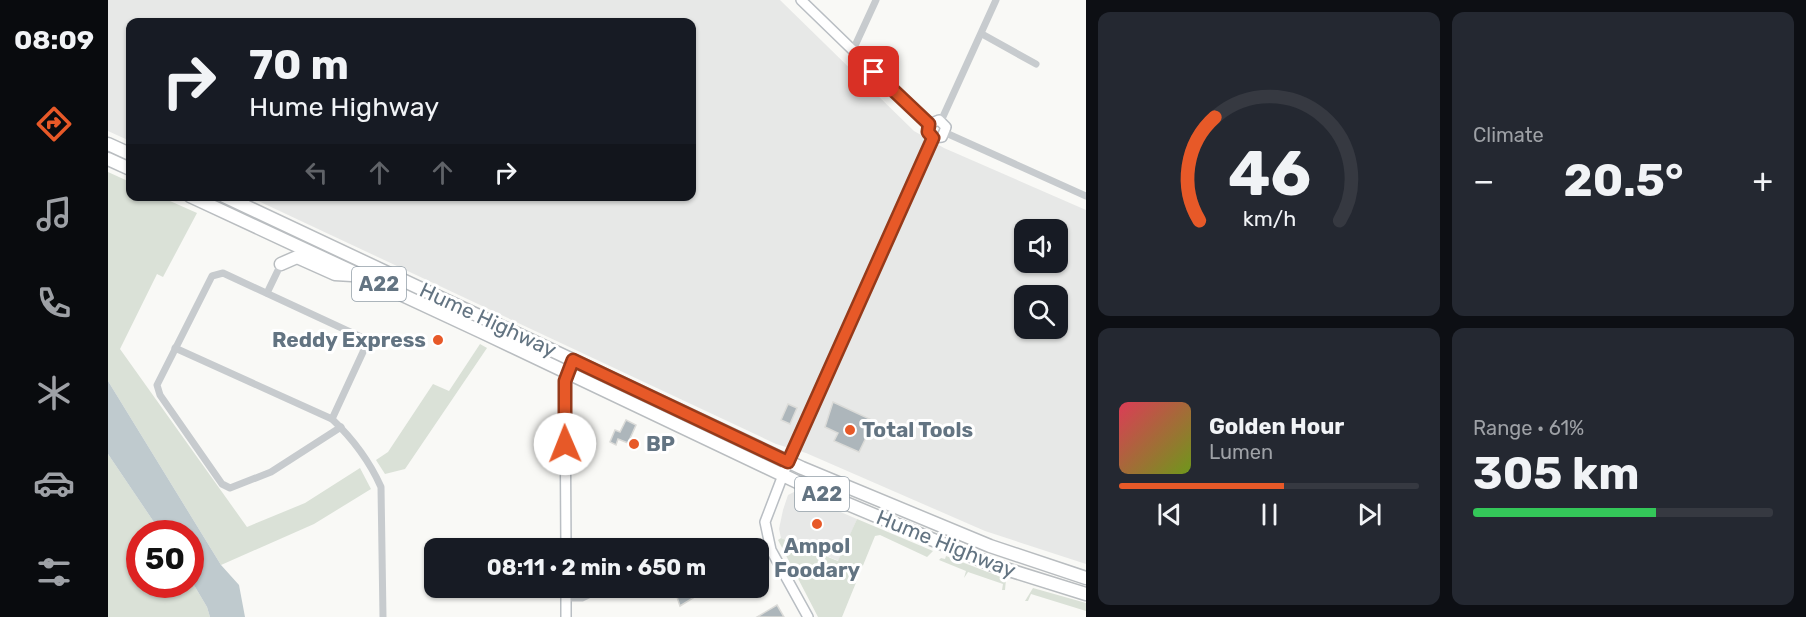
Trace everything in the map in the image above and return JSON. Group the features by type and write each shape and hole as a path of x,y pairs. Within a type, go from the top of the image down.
{"highway":[{"path":"108,144 126,152"},
{"path":"108,159 126,167"},
{"name":"Hume Highway","path":"201,201 782,476 993,565 1086,594"},
{"name":"Hume Highway","path":"235,201 788,462 990,546 1086,578"},
{"path":"276,236 281,248 281,264 297,257 335,274 361,275"}],"street":[{"path":"801,0 929,124"},
{"path":"853,50 876,0"},
{"path":"941,121 996,0"},
{"path":"982,34 1036,64"},
{"path":"929,124 933,121 941,121"},
{"path":"933,138 942,137 946,133 946,127 941,121"},
{"path":"929,124 928,132 933,138"},
{"path":"946,133 1086,196"},
{"path":"808,617 776,559 765,528 772,499 933,138"},
{"path":"267,293 281,264"},
{"path":"332,419 363,352 361,337 223,273 212,276 157,385 160,395 222,484 230,488 271,472 341,428"},
{"path":"175,348 332,419 346,430 372,467 381,487 383,617"},
{"path":"566,538 566,373 573,360"},
{"path":"566,598 566,617"}],"shaded area":[{"path":"108,0 780,0 914,131 944,148 1086,210 1086,564 985,531 806,453 776,444 259,201 696,201 696,18 126,18 126,139 108,131"},
{"path":"108,172 126,180 126,201 170,201 197,213 163,277 157,274 120,349 247,527 305,503 360,468 371,489 314,524 221,565 204,537 204,520 193,520 108,381"},
{"path":"480,344 487,348 405,469 385,474 376,460 388,452 433,384 449,391"},
{"path":"108,381 193,520 153,520 108,454"},
{"path":"108,454 153,520 126,520 126,598 202,598 210,617 108,617"},
{"name":"Ampol Foodary","path":"794,492 857,519 839,561 781,538 779,529 783,510 788,495"},
{"path":"857,519 933,551 927,557 880,535 875,536 842,617 818,617 778,540 781,538 838,561"},
{"path":"204,537 221,565 239,585 245,617 210,617 202,598 204,598"},
{"path":"946,556 1006,579 1005,590 1002,590 1003,584 968,572 964,578 966,571 939,560 945,559"},
{"path":"1033,588 1086,603 1086,611 1031,594 1028,601 1025,601"}],"building":[{"name":"Total Tools","path":"833,402 874,421 859,452 834,441 838,433 825,427"},
{"path":"788,404 797,408 790,424 781,420"},
{"path":"626,420 636,425 628,443 618,439 616,445 610,442 615,430 620,432"},
{"path":"677,598 693,598 680,606"},
{"path":"777,605 784,617 757,617"}],"place":[{"name":"Reddy Express","path":"438,340"},
{"name":"Total Tools","path":"850,430"},
{"name":"BP","path":"634,444"},
{"name":"Ampol Foodary","path":"817,524"}],"route":[{"path":"565,444 565,381 566,373 573,360 788,462 933,138 927,129 929,124 874,72"}]}
